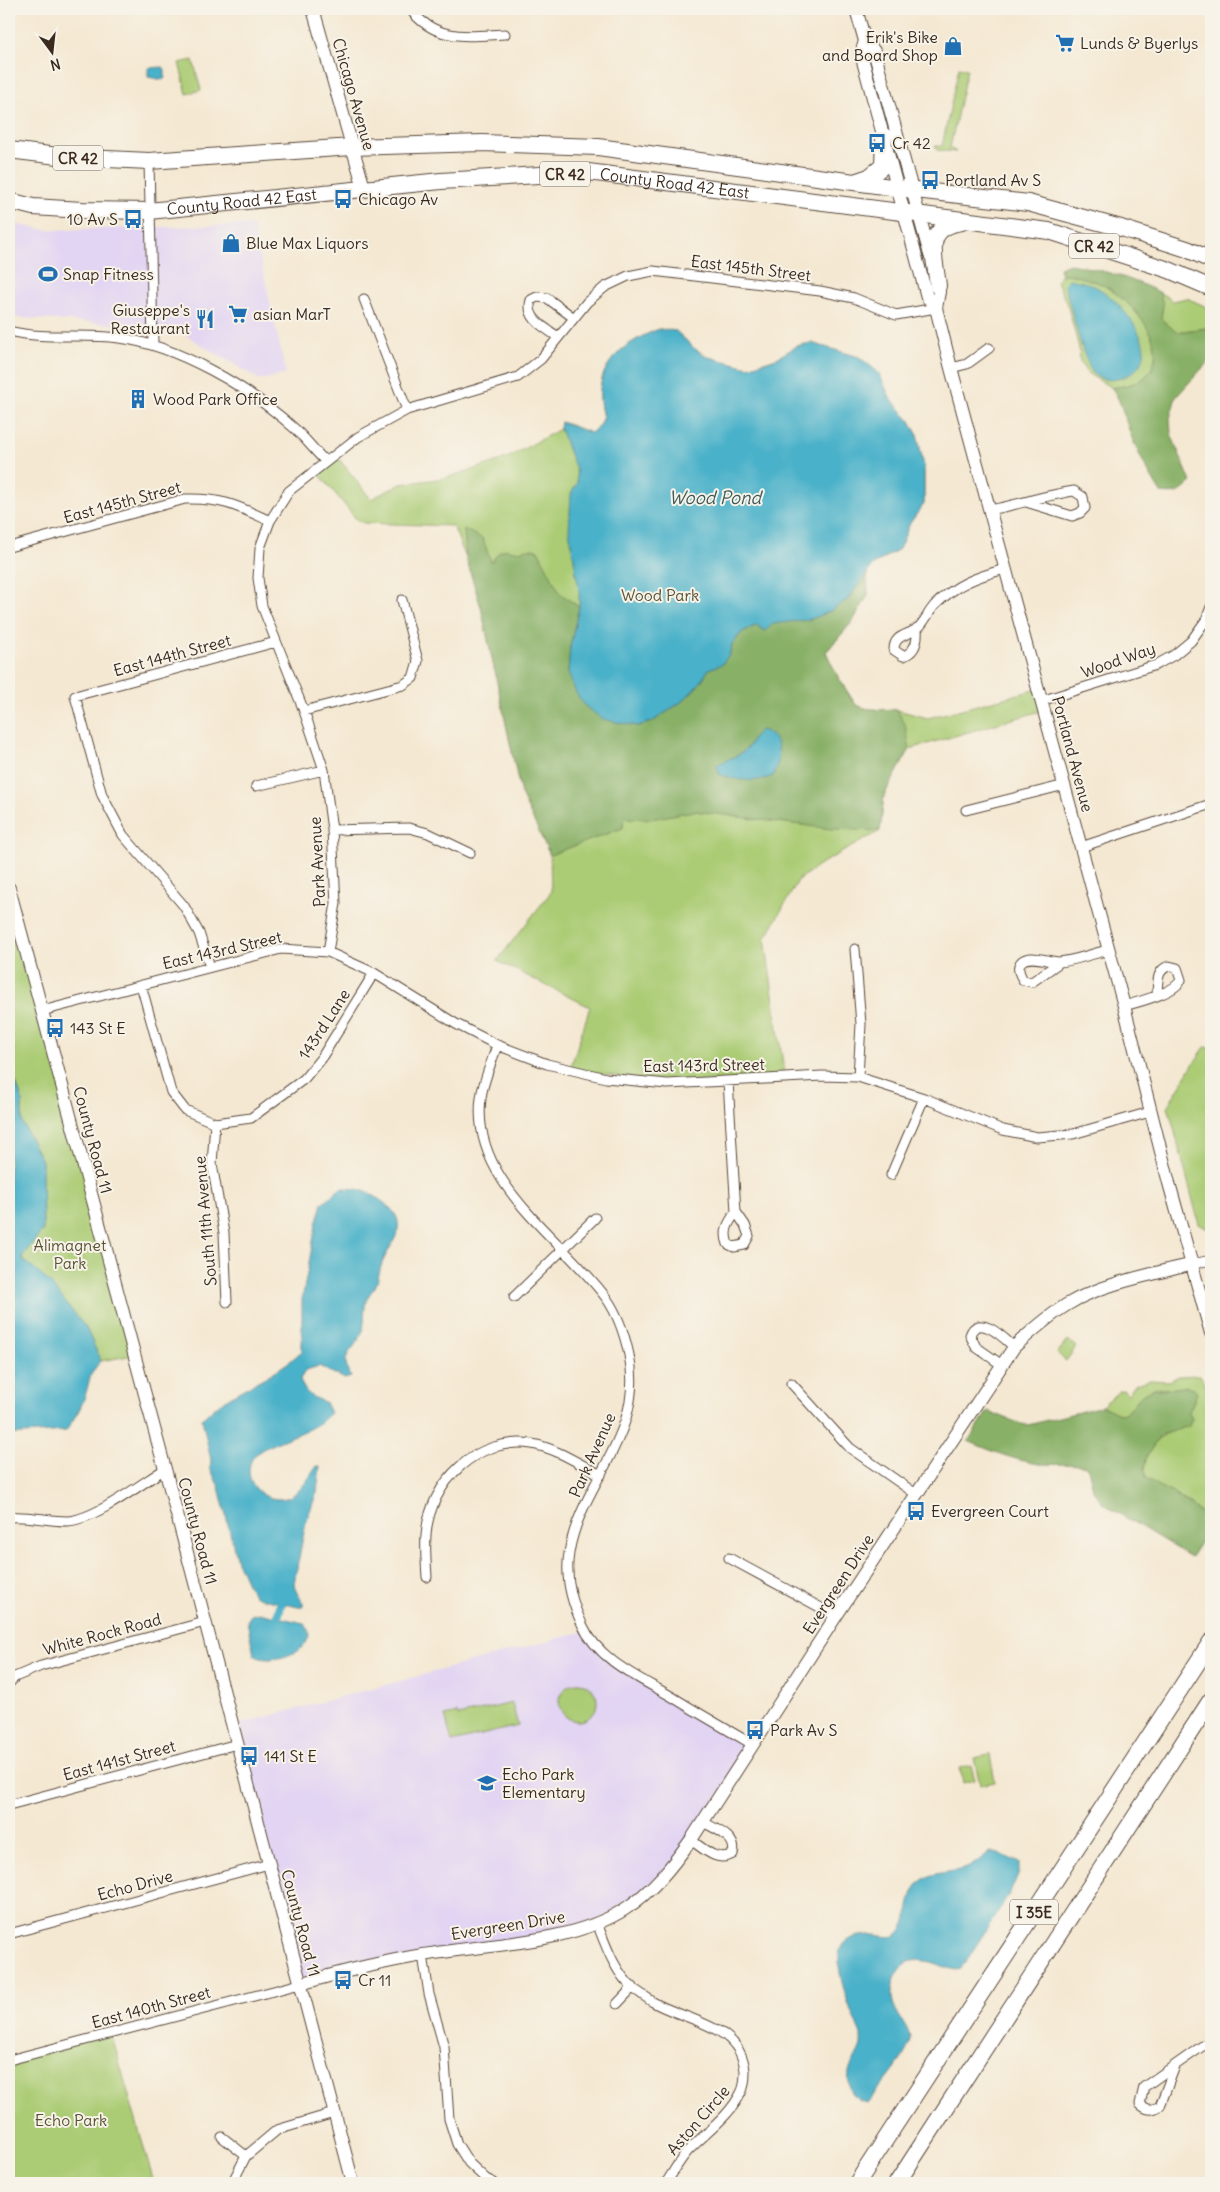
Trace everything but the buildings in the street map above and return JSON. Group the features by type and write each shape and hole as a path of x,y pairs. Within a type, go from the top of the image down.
{"highway":[{"path":"852,182 869,178 883,166 884,136"},
{"name":"County Road 42 East","path":"9,150 66,157 149,161 352,147 482,143 598,147 852,182 1028,203 1121,228 1187,249 1211,260"},
{"name":"County Road 42 East","path":"9,201 33,206 82,210 149,211 441,181 588,172 1049,231 1169,270 1211,288"},
{"path":"938,286 933,244 935,237 948,224 973,221"},
{"name":"I 35E","path":"857,2183 1211,1642"},
{"name":"I 35E","path":"897,2183 1211,1700"}],"street":[{"name":"Chicago Avenue","path":"312,9 364,188"},
{"path":"410,9 419,21 434,31 461,36 505,34"},
{"name":"Portland Avenue","path":"856,9 865,42 874,51 912,213 927,297 936,308 1124,1006 1150,1112 1211,1333"},
{"name":"Portland Avenue","path":"865,42 861,54 884,136 906,189"},
{"path":"149,161 153,344"},
{"name":"Portland Avenue","path":"912,213 938,286 939,292 936,308"},
{"name":"East 145th Street","path":"9,547 185,499 206,498 226,502 270,521 289,491 324,461 358,437 407,410 518,377 541,359 587,302 605,287 628,276 653,272 820,291 854,298 896,315 936,308"},
{"path":"558,338 531,317 528,307 530,300 537,296 547,298 574,318"},
{"path":"364,299 407,410"},
{"path":"9,331 24,334 118,338 153,344 191,359 261,402 294,428 324,461"},
{"path":"952,368 967,364 988,348"},
{"path":"989,510 1044,496 1074,491 1083,497 1085,508 1080,513 1072,516 1026,502"},
{"path":"270,521 260,548 258,578 262,606 276,642"},
{"path":"918,628 932,608 948,593 970,579 1005,569"},
{"path":"304,711 403,685 412,678 418,661 402,600"},
{"name":"Wood Way","path":"1042,701 1156,665 1174,655 1190,641 1206,620 1211,607"},
{"name":"East 144th Street","path":"210,966 199,934 184,906 123,835 102,795 75,696 276,642"},
{"name":"Park Avenue","path":"276,642 304,711 324,770 332,830 336,903 328,952"},
{"path":"256,786 324,770"},
{"path":"966,810 1065,786"},
{"path":"1081,847 1211,804"},
{"path":"332,830 409,828 428,833 470,853"},
{"name":"County Road 11","path":"9,888 206,1622 353,2183"},
{"name":"East 143rd Street","path":"42,1012 210,966 281,949 328,952 374,973 456,1024 497,1045 547,1064 606,1078 667,1084 822,1076 858,1077 924,1098 1002,1130 1037,1137 1072,1134 1150,1112"},
{"path":"854,949 861,1024 858,1077"},
{"path":"1060,962 1109,950"},
{"name":"143rd Lane","path":"215,1123 250,1118 304,1079 322,1057 374,973"},
{"path":"140,985 171,1092 186,1110 215,1123"},
{"path":"1124,1006 1157,995"},
{"name":"Park Avenue","path":"497,1045 481,1097 481,1125 486,1150 507,1190 608,1300 620,1326 629,1356 632,1383 628,1412 620,1436 576,1525 568,1554 570,1592 582,1626 598,1647 618,1665 752,1744"},
{"path":"728,1081 736,1212"},
{"path":"891,1175 924,1098"},
{"name":"South 11th Avenue","path":"215,1123 212,1164 224,1232 227,1302"},
{"path":"514,1297 595,1218"},
{"path":"1193,1264 1211,1260"},
{"name":"Evergreen Drive","path":"300,1984 362,1966 562,1934 597,1923 625,1909 652,1888 671,1867 691,1840 752,1744 1014,1347 1040,1324 1070,1303 1107,1287 1193,1264"},
{"path":"1002,1365 976,1347 970,1335 972,1330 977,1326 984,1326 997,1333 1014,1347"},
{"path":"791,1383 850,1448 916,1494"},
{"path":"427,1576 426,1533 435,1499 450,1474 474,1455 502,1444 531,1444 553,1450 601,1475"},
{"path":"9,1517 22,1515 67,1521 88,1517 165,1469"},
{"path":"730,1558 836,1616"},
{"name":"White Rock Road","path":"9,1683 15,1677 41,1666 206,1622"},
{"name":"East 141st Street","path":"9,1805 237,1744"},
{"path":"691,1840 718,1857 726,1858 733,1854 735,1847 732,1839 703,1822"},
{"name":"Echo Drive","path":"9,1934 269,1864"},
{"name":"Aston Circle","path":"597,1923 614,1964 632,1987 654,2003 717,2030 730,2038 739,2050 744,2064 745,2079 742,2092 732,2108 686,2153 666,2183"},
{"path":"423,1955 429,1994 444,2047 449,2119 457,2144 469,2163 486,2179 494,2183"},
{"name":"East 140th Street","path":"9,2060 300,1984"},
{"path":"617,2004 632,1987"},
{"path":"1175,2066 1160,2106 1153,2110 1145,2109 1140,2104 1144,2087 1211,2040"},
{"path":"232,2183 246,2156 277,2130 334,2113"},
{"path":"222,2137 246,2156"}],"shaded area":[{"path":"9,223 46,230 253,225 286,374 260,380 174,328 9,317"},
{"name":"Echo Park Elementary","path":"586,1631 618,1665 752,1744 671,1867 597,1923 300,1983 233,1726"}],"green space":[{"path":"193,60 201,90 187,94 179,63"},
{"path":"959,67 967,69 950,148 956,152 937,150 935,146 942,146"},
{"path":"1070,264 1115,275 1159,292 1163,304 1161,319 1176,332 1207,328 1211,330 1208,362 1176,397 1170,418 1171,434 1191,482 1181,491 1170,494 1161,493 1138,452 1112,388 1135,383 1147,375 1154,363 1155,350 1151,336 1135,311 1112,290 1095,281 1067,274 1061,275 1059,268"},
{"path":"1067,273 1103,285 1125,301 1145,324 1152,336 1155,350 1154,363 1147,375 1140,381 1112,388 1087,373 1080,362 1079,348 1068,307 1057,281 1061,275"},
{"path":"1159,292 1173,301 1187,298 1211,309 1211,330 1207,328 1176,332 1161,319 1163,304"},
{"name":"Wood Park","path":"659,329 676,331 695,349 708,357 748,367 777,358 797,346 811,343 859,357 879,373 890,398 910,421 917,434 924,467 924,504 910,523 899,549 873,565 867,573 868,595 853,621 826,652 835,672 856,705 868,709 897,710 928,718 1038,689 1044,710 910,749 884,795 880,831 826,861 799,879 765,939 785,1078 667,1084 570,1069 590,1007 497,961 551,892 550,855 521,794 481,607 466,558 453,526 364,523 357,520 315,469 335,454 371,499 401,484 445,478 509,457 560,429 561,422 591,433 599,426 603,417 600,386 604,373 611,361 631,343"},
{"path":"464,529 483,539 491,562 500,551 507,549 511,551 538,550 560,593 579,607 570,647 568,673 620,723 638,726 652,722 684,700 700,683 709,669 722,664 729,655 732,645 742,632 758,625 811,619 847,600 867,573 868,595 853,621 826,652 840,681 854,703 867,709 897,710 905,724 910,749 884,795 880,831 831,829 694,811 651,819 624,818 623,828 550,855 521,794 481,607 466,558"},
{"name":"Alimagnet Park","path":"9,888 134,1355 101,1361 86,1328 22,1259 43,1230 42,1161 22,1122 22,1099 9,1064"},
{"path":"1205,1047 1211,1048 1211,1231 1199,1224 1168,1106"},
{"path":"1068,1340 1076,1347 1066,1361 1057,1353"},
{"path":"1200,1375 1206,1388 1212,1425 1211,1526 1203,1516 1179,1496 1150,1481 1144,1471 1149,1452 1154,1445 1163,1435 1181,1429 1190,1407 1196,1399 1173,1389 1154,1388 1142,1395 1126,1413 1119,1414 1102,1406 1119,1391 1124,1390 1128,1394 1136,1384 1149,1380 1169,1381 1179,1376"},
{"path":"1187,1386 1194,1388 1197,1393 1189,1412 1192,1419 1189,1426 1161,1435 1147,1455 1144,1468 1146,1477 1158,1486 1175,1494 1203,1515 1211,1526 1191,1557 1103,1504 1093,1490 1088,1467 1039,1464 1003,1455 968,1441 988,1411 1028,1425 1102,1406 1119,1414 1126,1413 1142,1395 1154,1388 1162,1390"},
{"path":"578,1683 591,1689 597,1702 591,1715 578,1721 565,1715 559,1702 565,1689"},
{"path":"512,1703 518,1726 452,1742 445,1716 457,1713 458,1716"},
{"path":"990,1755 995,1782 980,1785 974,1758"},
{"path":"971,1765 975,1780 963,1783 960,1768"},
{"name":"Echo Park","path":"111,2033 154,2183 9,2183 9,2060"}],"water":[{"path":"163,67 165,69 165,78 163,80 148,77 148,68"},
{"path":"1069,279 1092,285 1105,293 1122,309 1137,330 1142,340 1143,359 1140,365 1129,375 1107,380 1094,374 1090,368 1064,284"},
{"name":"Wood Pond","path":"659,329 676,331 695,349 708,357 748,367 777,358 797,346 811,343 859,357 879,373 890,398 910,421 917,434 924,467 924,504 910,523 899,549 873,565 847,600 830,611 811,619 773,624 765,631 757,625 742,632 732,644 729,655 722,664 709,669 700,683 684,700 652,722 638,726 603,719 587,708 577,695 568,673 570,647 579,607 579,590 569,530 571,494 577,483 576,469 560,429 561,422 591,433 599,426 603,417 600,386 604,373 611,361 631,343"},
{"path":"761,730 773,737 777,743 779,756 773,776 760,780 746,780 719,774 717,765 743,752"},
{"path":"9,1064 22,1099 22,1122 42,1161 43,1230 22,1259 49,1282 86,1328 101,1361 91,1374 85,1396 77,1414 66,1431 9,1435"},
{"path":"341,1188 359,1190 373,1195 392,1210 397,1217 398,1224 398,1231 382,1264 375,1287 367,1299 362,1332 346,1359 351,1377 345,1379 319,1366 306,1370 300,1379 304,1388 312,1397 325,1402 330,1413 312,1427 266,1447 252,1459 249,1468 249,1476 257,1490 264,1495 280,1499 289,1497 298,1491 317,1466 320,1466 317,1492 306,1522 294,1583 303,1603 303,1606 298,1607 263,1599 254,1595 248,1586 237,1561 219,1487 210,1468 211,1460 202,1419 225,1400 278,1370 302,1351 302,1300 316,1225 322,1203"},
{"path":"259,1613 304,1623 309,1634 303,1647 287,1656 278,1658 261,1658 254,1655 247,1621 251,1615"},
{"path":"990,1852 999,1853 1019,1863 1019,1872 1010,1893 961,1969 951,1969 932,1962 917,1960 909,1962 902,1967 895,1979 892,1999 894,2007 909,2033 908,2047 899,2063 878,2090 867,2103 862,2102 854,2096 849,2082 850,2067 859,2052 861,2035 840,1974 840,1951 844,1943 854,1937 870,1935 890,1937 896,1935 903,1929 905,1924 914,1890 924,1879 936,1874 968,1868"}],"waterway":[{"path":"278,1616 281,1603"}],"place":[{"name":"Lunds & Byerlys","path":"1065,43"},
{"name":"Erik's Bike and Board Shop","path":"953,46"},
{"name":"Cr 42","path":"877,143"},
{"name":"Portland Av S","path":"930,180"},
{"name":"Chicago Av","path":"343,199"},
{"name":"10 Av S","path":"133,219"},
{"name":"Blue Max Liquors","path":"231,243"},
{"name":"Snap Fitness","path":"48,274"},
{"name":"asian MarT","path":"238,314"},
{"name":"Giuseppe's Restaurant","path":"205,319"},
{"name":"Wood Park Office","path":"138,399"},
{"name":"143 St E","path":"55,1028"},
{"name":"Evergreen Court","path":"916,1511"},
{"name":"Park Av S","path":"755,1730"},
{"name":"141 St E","path":"249,1756"},
{"name":"Echo Park Elementary","path":"487,1783"},
{"name":"Cr 11","path":"343,1980"}]}
